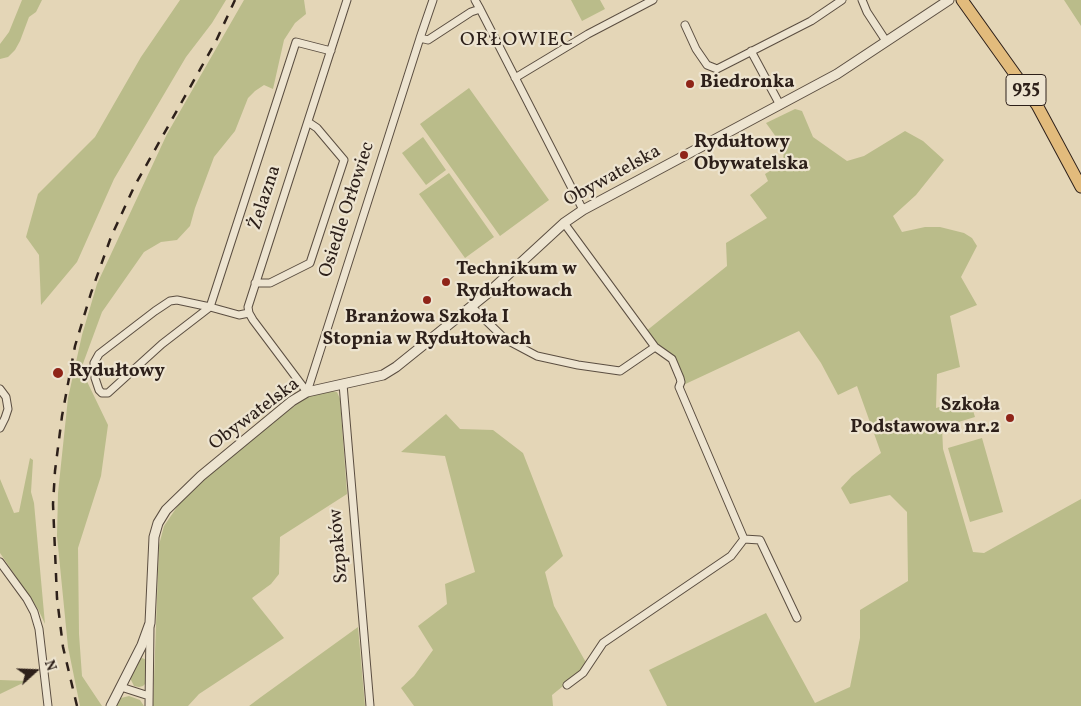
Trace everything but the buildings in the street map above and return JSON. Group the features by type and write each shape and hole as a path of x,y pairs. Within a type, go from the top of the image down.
{"main road":[{"name":"935","path":"962,0 1037,105 1081,187"}],"street":[{"name":"Żelazna","path":"249,313 248,303 347,0"},
{"name":"Osiedle Orłowiec","path":"307,392 432,0"},
{"path":"475,0 583,210"},
{"path":"515,78 588,34 653,0"},
{"path":"685,25 696,49 707,65 717,69 811,21 842,0"},
{"path":"862,0 867,12 886,41"},
{"name":"Obywatelska","path":"149,706 154,536 158,523 166,510 201,476 290,403 307,392 387,372 472,306 564,223 583,210 837,74 949,0"},
{"path":"420,38 428,40 471,12 480,9"},
{"path":"307,392 249,313 238,315 210,306 177,300 170,301 148,316 99,354 94,362 96,385 102,393 108,393 162,344 210,306 296,42 331,51"},
{"path":"752,51 780,105"},
{"name":"Osiedle Orłowiec","path":"255,283 270,284 310,263 344,160 317,128 308,122"},
{"path":"564,223 655,347 672,359 680,378 679,387 744,539"},
{"path":"472,306 505,339 537,356 578,365 620,371 655,347"},
{"name":"Szpaków","path":"343,384 370,706"},
{"path":"0,389 6,397 8,409 0,428"},
{"path":"744,539 760,540 797,618"},
{"path":"568,685 583,673 603,643 731,556 744,539"},
{"path":"0,562 27,599 34,612 39,629 48,706"},
{"name":"Obywatelska","path":"111,706 142,645 150,623"},
{"path":"121,687 149,696"}],"green space":[{"path":"22,0 42,0 36,12 29,17 15,50 8,57 0,59 0,44 9,32"},
{"path":"180,0 226,0 212,23 186,57 114,179 77,262 41,305 39,255 26,237 38,194 95,137 141,57"},
{"path":"244,0 304,0 306,14 295,23 284,40 273,89 264,85 248,98 235,131 214,157 190,226 177,240 161,242 144,252 102,312 81,369 108,425 101,476 78,548 79,634 82,676 102,706 80,706 68,647 57,536 58,493 68,398 82,335 97,284 167,134"},
{"path":"571,0 600,0 605,9 582,21"},
{"path":"1064,0 1081,0 1081,26"},
{"path":"469,88 549,200 500,236 420,124"},
{"path":"795,109 802,111 813,137 847,161 864,156 905,131 923,141 944,160 916,195 893,216 902,232 925,227 940,227 964,233 972,238 977,246 961,277 977,305 950,316 960,367 937,374 936,408 969,398 975,417 942,427 943,449 973,552 984,553 1081,499 1081,706 667,706 649,670 766,613 815,703 850,687 860,638 860,610 908,581 907,512 890,495 850,504 841,488 852,476 881,453 857,386 838,395 821,363 799,331 679,387 672,359 645,332 727,266 726,243 767,218 750,195 768,181 765,174 783,163 784,148 766,123"},
{"path":"423,137 446,170 426,185 402,153"},
{"path":"449,173 494,237 465,258 419,194"},
{"path":"330,391 337,392 340,399 347,494 280,537 279,574 271,584 252,598 284,638 199,694 188,706 153,706 159,545 164,526 179,504 234,452 305,398"},
{"path":"446,414 460,429 493,430 523,453 563,556 545,572 554,606 588,666 552,695 553,706 414,706 401,688 414,676 433,650 418,626 447,604 445,584 475,572 445,456 401,452"},
{"path":"982,438 1003,512 970,522 948,448"},
{"path":"30,458 33,460 31,492 34,503 45,624 38,609 0,553 0,479 14,513 19,512"},
{"path":"358,627 365,706 249,706 261,697"},
{"path":"139,659 147,660 145,684 139,687 134,686 130,678"},
{"path":"0,680 27,681 0,694"},
{"path":"129,696 140,700 144,706 116,706 121,698"}],"railway":[{"path":"77,706 63,647 57,598 53,504 62,416 75,346 111,237 134,187 216,41 235,0"}],"place":[{"name":"Biedronka","path":"690,84"},
{"name":"Rydułtowy Obywatelska","path":"684,155"},
{"name":"Technikum w Rydułtowach","path":"446,282"},
{"name":"Branżowa Szkoła I Stopnia w Rydułtowach","path":"427,300"},
{"name":"Rydułtowy","path":"58,373"},
{"name":"Szkoła Podstawowa nr.2","path":"1010,418"}],"district":[{"name":"ORŁOWIEC","path":"517,41"}]}
